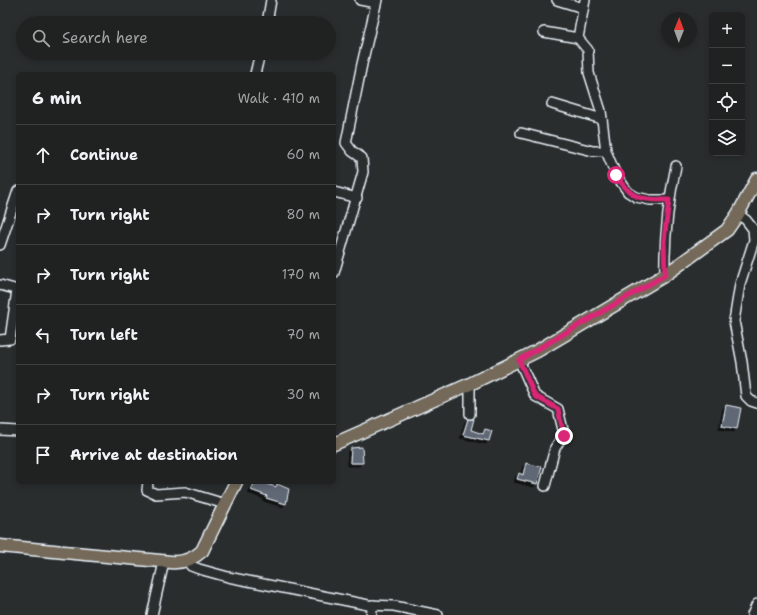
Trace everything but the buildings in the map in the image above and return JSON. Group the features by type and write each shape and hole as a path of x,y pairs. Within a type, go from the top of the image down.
{"main road":[{"path":"336,443 470,384 519,360 665,275 721,235 738,214 757,179"},
{"path":"0,546 164,562 187,560 198,555 202,551 235,484"}],"street":[{"path":"268,16 271,0"},
{"path":"336,266 357,198 363,172 363,160 352,151 346,143 377,1 360,0"},
{"path":"557,0 584,4 578,38"},
{"path":"544,32 578,38 588,50 589,73 600,102 606,151 616,175 628,192 640,198 669,200"},
{"path":"255,72 258,60"},
{"path":"552,104 602,119"},
{"path":"521,133 534,138 544,138 593,151 606,151"},
{"path":"665,275 664,241 669,200 676,166"},
{"path":"336,193 357,198"},
{"path":"0,245 15,210"},
{"path":"738,214 746,220 753,229 754,240 740,284 734,322 742,362 745,392 751,401 757,403"},
{"path":"0,285 16,289"},
{"path":"0,340 14,340 16,315"},
{"path":"519,360 535,396 558,409 564,430 563,438 555,448 545,486"},
{"path":"470,384 470,414"},
{"path":"0,430 16,431"},
{"path":"148,484 147,490 152,493 185,492 225,504"},
{"path":"187,560 191,566 228,577 373,605 383,604 410,608 438,615"},
{"path":"152,615 164,562"},
{"path":"752,615 757,604"},
{"path":"371,615 373,605"}],"route":[{"path":"564,436 564,430 558,409 543,402 535,396 519,360 537,351 665,275 664,241 669,200 650,200 636,197 628,192 616,175"}]}
